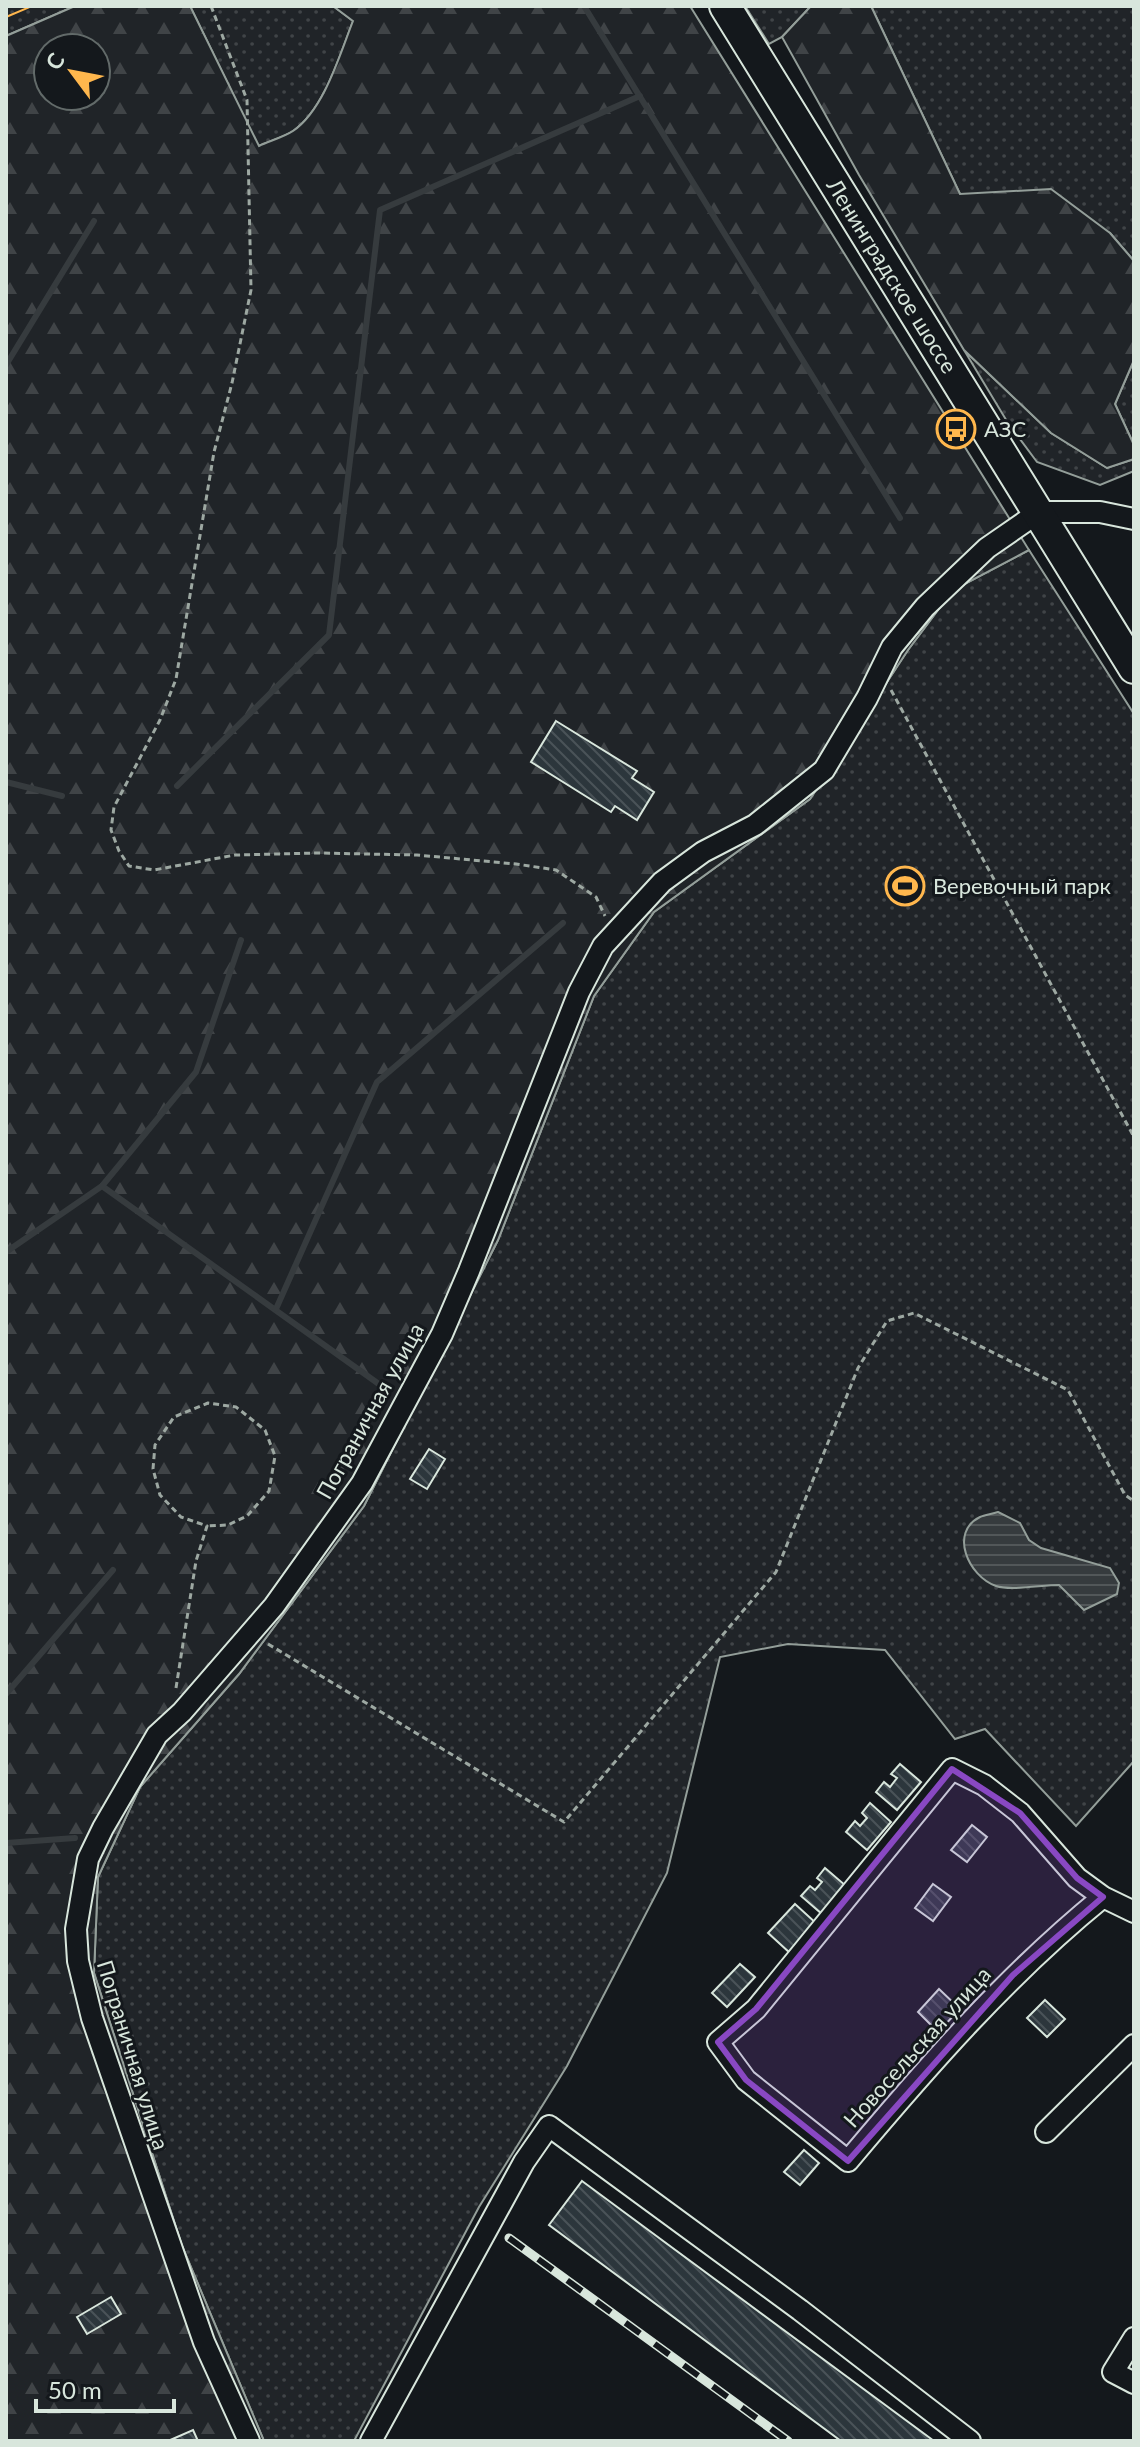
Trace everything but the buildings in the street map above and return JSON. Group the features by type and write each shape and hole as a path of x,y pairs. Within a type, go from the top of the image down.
{"highway":[{"name":"Ленинградское шоссе","path":"725,6 1134,668"}],"street":[{"name":"Пограничная улица","path":"249,2441 204,2342 161,2225 92,2018 78,1961 76,1929 88,1859 157,1735 182,1712 251,1634 301,1571 362,1483 420,1377 469,1271 579,992 603,946 673,872 703,852 755,825 824,770 892,647 925,607 987,548 1039,512"},
{"path":"1039,512 1100,512 1134,519"},
{"name":"Новосельская улица","path":"952,1769 984,1785 1020,1813 1077,1878 1103,1897 1013,1975 848,2161 746,2080 718,2042 756,2009 952,1769"},
{"path":"1103,1897 1134,1912"},
{"path":"1046,2132 1134,2045"},
{"path":"371,2441 524,2162 549,2126 800,2310 970,2441"},
{"path":"1134,2338 1113,2372 1134,2383"}],"path":[{"path":"211,6 247,100 251,290 211,466 176,679 160,720 114,807 111,830 119,851 129,866 154,870 235,855 318,853 417,855 556,870 596,897 603,907 606,921 603,946"},
{"path":"880,670 1134,1137"},
{"path":"251,1634 564,1822 776,1572 858,1368 887,1321 914,1313 1068,1390 1125,1495 1134,1501"},
{"path":"208,1403 236,1407 265,1430 275,1456 269,1491 247,1516 228,1525 207,1526 181,1517 160,1495 153,1469 155,1445 174,1417 208,1403"},
{"path":"175,1696 196,1561 207,1526"}],"highlighted area":[{"path":"952,1769 1020,1813 1077,1878 1103,1897 1013,1975 848,2161 746,2080 718,2042 756,2009"}],"green space":[{"path":"6,6 75,6 6,36"},
{"path":"75,6 190,6 259,146 293,131 314,110 322,96 353,21 333,6 690,6 1029,550 953,590 908,650 810,799 654,912 594,996 498,1240 364,1506 239,1674 140,1787 98,1877 94,1973 182,2246 264,2441 6,2441 6,36"},
{"path":"190,6 333,6 353,21 330,80 314,110 293,131 258,146"},
{"path":"745,6 811,6 782,37 769,44"},
{"path":"811,6 871,6 960,194 1051,189 1110,233 1134,261 1134,360 1115,404 1134,445 1134,459 1107,468 1051,433 964,350 859,175 782,37"},
{"path":"871,6 1134,6 1134,261 1110,233 960,194"},
{"path":"964,350 1051,433 1107,468 1134,459 1134,471 1100,485 1037,462 1008,423"},
{"path":"1134,360 1134,445 1115,404"},
{"path":"1029,550 1134,714 1134,1761 1076,1826 985,1729 955,1739 885,1650 788,1644 720,1657 667,1873 567,2066 479,2207 354,2441 264,2441 182,2246 94,1973 98,1877 140,1787 239,1674 364,1506 498,1240 594,996 654,912 810,799 908,650 953,590"}],"shaded area":[{"path":"998,1512 1020,1523 1029,1540 1041,1548 1110,1568 1119,1583 1117,1594 1084,1610 1059,1585 1010,1588 986,1581 970,1564 964,1543 965,1533 980,1517"}],"waterway":[{"path":"584,6 900,518"},
{"path":"177,786 329,635 380,210 640,96"},
{"path":"6,365 94,221"},
{"path":"6,782 62,796"},
{"path":"276,1309 377,1082 563,923"},
{"path":"6,1252 102,1186 196,1072 241,940"},
{"path":"102,1186 383,1387"},
{"path":"6,1694 113,1570"},
{"path":"6,1843 75,1838"}],"railway":[{"path":"509,2238 788,2441"}],"power":[{"path":"6,17 32,6"}],"place":[{"name":"АЗС","path":"956,429"},
{"name":"Веревочный парк","path":"905,886"}]}
